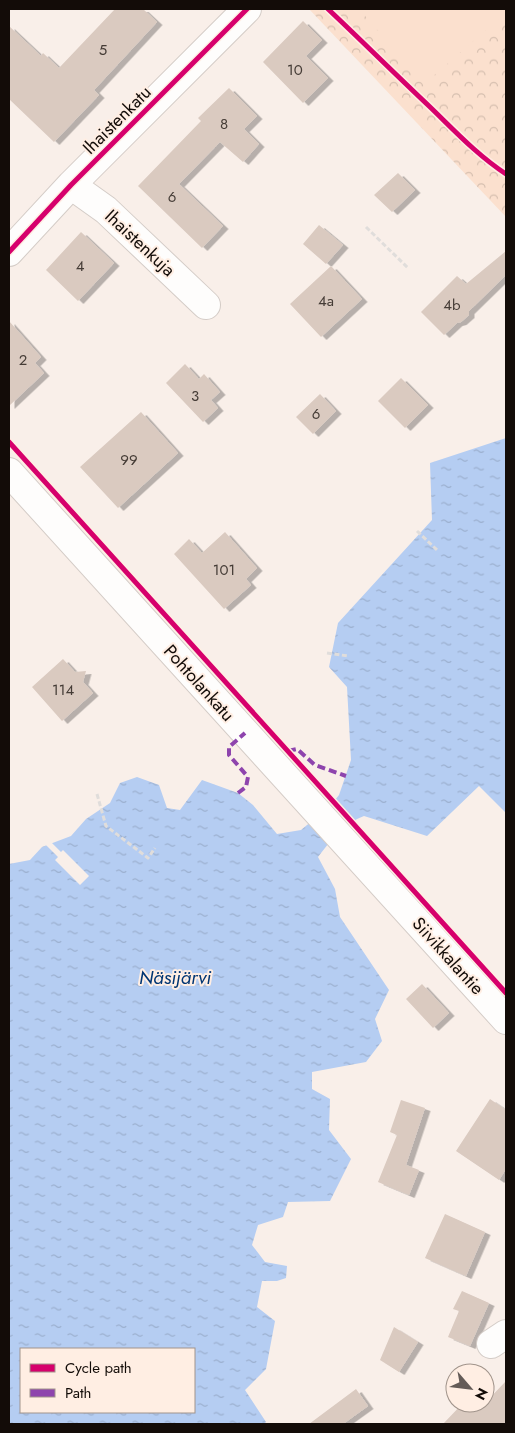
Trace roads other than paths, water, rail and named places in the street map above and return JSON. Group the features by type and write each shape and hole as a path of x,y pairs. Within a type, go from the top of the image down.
{"main road":[{"name":"Ihaistenkatu","path":"9,252 71,185 247,9"},
{"name":"Ihaistenkuja","path":"71,185 106,210 206,305"},
{"name":"Pohtolankatu","path":"9,472 390,892"},
{"name":"Siivikkalantie","path":"390,892 506,1020"}],"water":[{"name":"Näsijärvi","path":"506,438 506,813 479,786 427,836 364,816 344,828 318,857 335,889 340,917 389,990 375,1019 382,1041 366,1062 312,1072 312,1089 330,1099 329,1130 351,1159 330,1201 288,1202 283,1217 258,1225 252,1245 265,1262 287,1266 286,1278 277,1281 262,1281 257,1307 275,1321 266,1369 245,1390 266,1422 264,1424 9,1424 9,864 30,860 42,847 71,836 86,819 110,803 120,783 137,777 159,785 167,808 180,810 202,780 238,793 253,805 277,834 301,830 331,805 339,795 351,760 347,687 329,667 338,623 432,520 430,463"}]}
